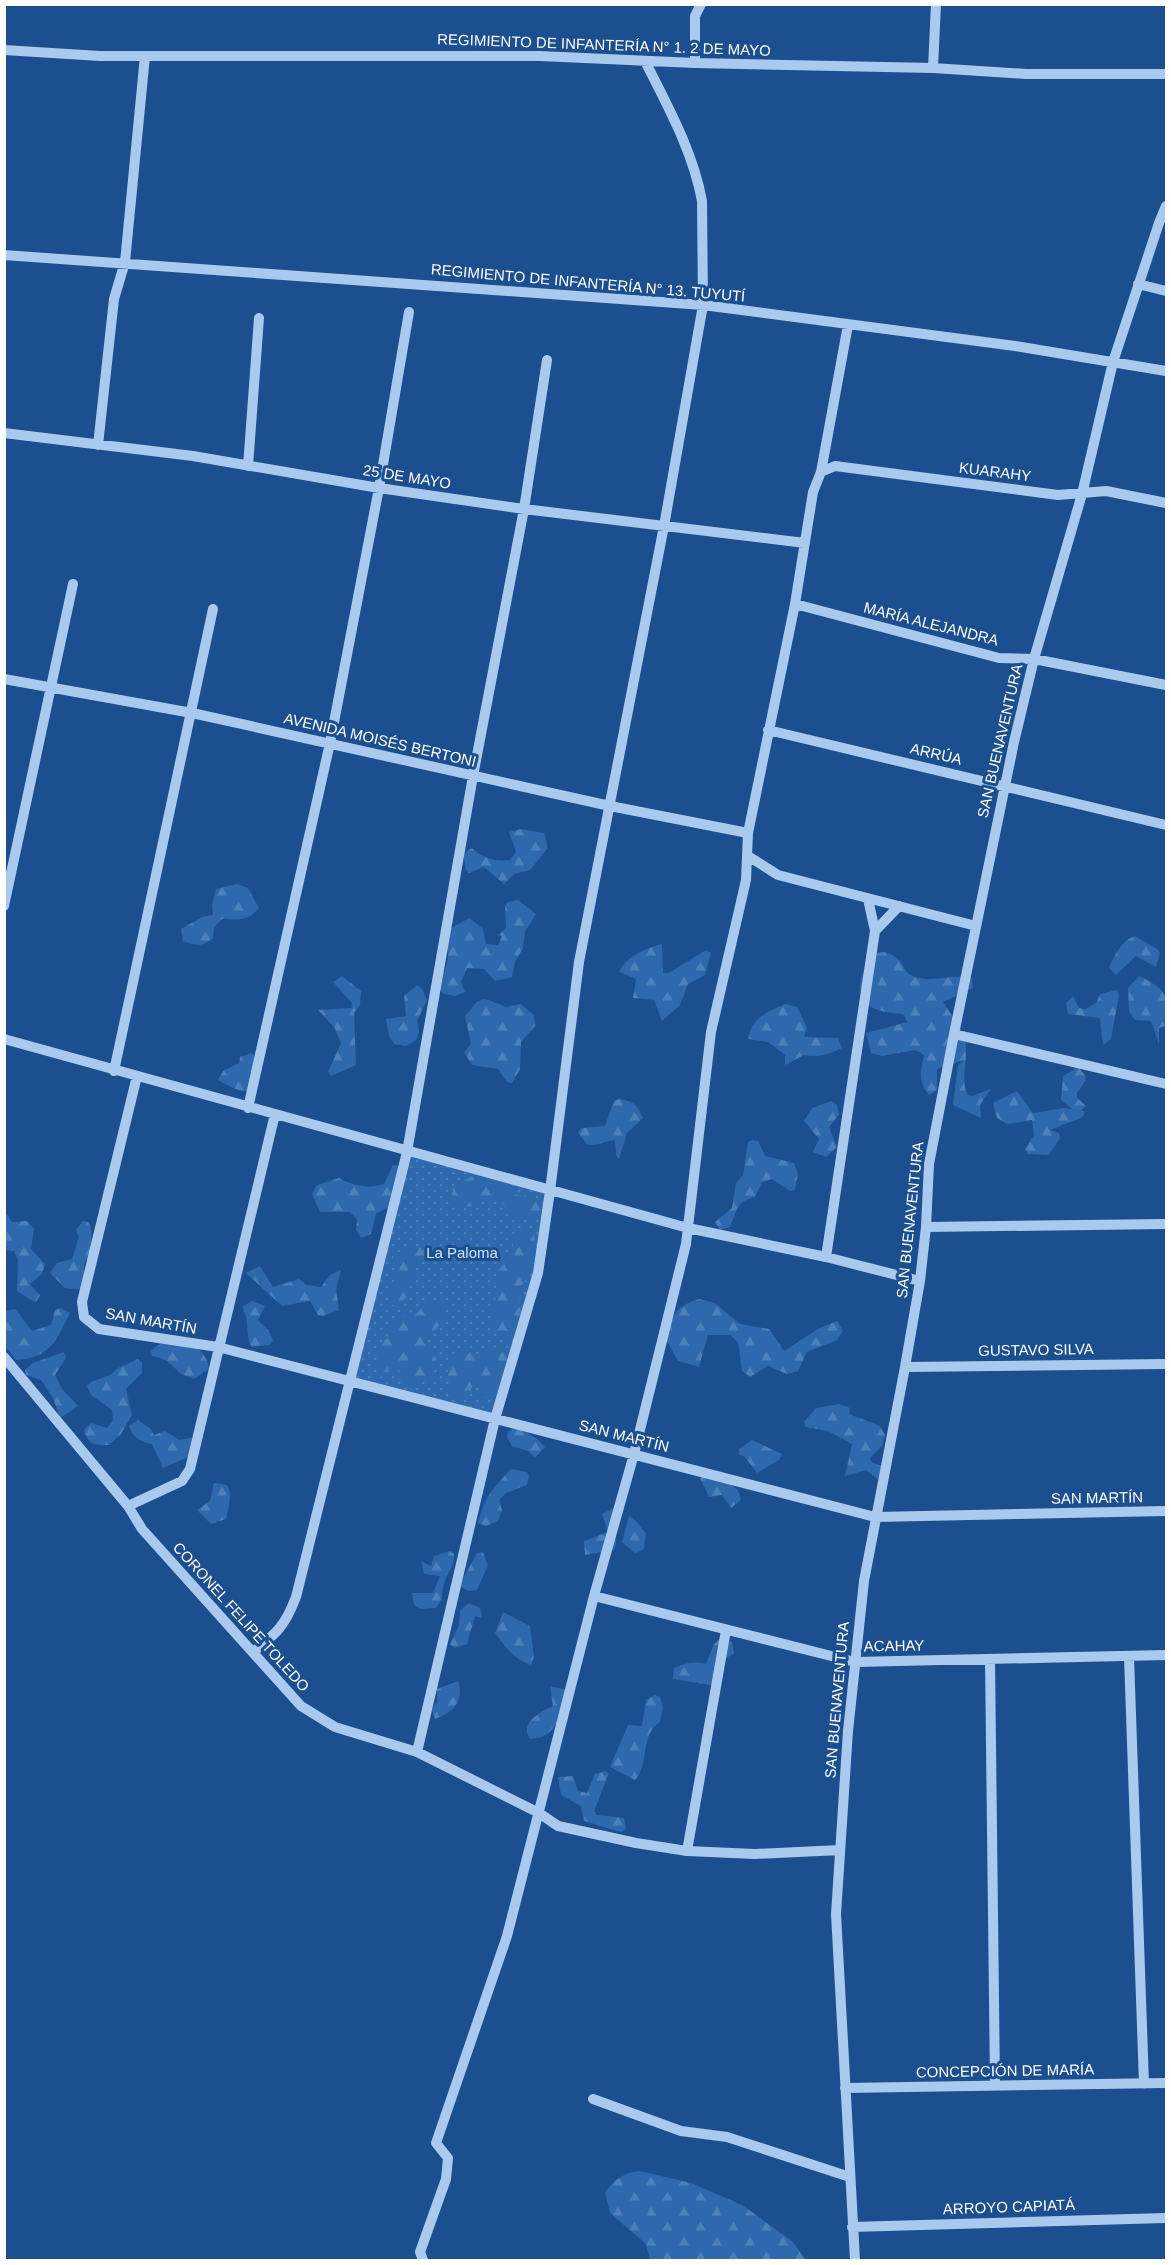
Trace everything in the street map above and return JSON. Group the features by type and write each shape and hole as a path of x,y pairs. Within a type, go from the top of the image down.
{"street":[{"path":"695,63 695,16 701,4"},
{"path":"933,68 936,4"},
{"name":"REGIMIENTO DE INFANTERÍA N° 1. 2 DE MAYO","path":"4,50 100,56 540,56 695,63 933,68 1026,74 1167,74"},
{"path":"98,445 114,299 125,262 145,56"},
{"path":"417,1752 495,1419 538,1273 579,962 664,526 703,305 702,201 699,185 671,112 645,61"},
{"name":"SAN BUENAVENTURA","path":"855,2260 836,1914 848,1731 864,1581 920,1281 926,1227 929,1164 1005,786 1034,659 1082,494 1113,362 1138,284 1163,224 1167,206"},
{"name":"REGIMIENTO DE INFANTERÍA N° 13. TUYUTÍ","path":"4,255 703,305 981,341 1167,371"},
{"path":"1138,284 1167,291"},
{"path":"249,1107 330,743 379,488 409,312"},
{"path":"248,466 259,318"},
{"path":"423,2260 420,2252 446,2179 448,2158 436,2143 507,1936 594,1596 634,1454 686,1244 711,1032 746,880 748,833 795,604 813,492 821,472 848,325"},
{"path":"253,1652 276,1634 288,1620 297,1597 407,1152 473,776 524,509 547,360"},
{"name":"25 DE MAYO","path":"4,434 193,456 379,488 524,509 805,543"},
{"name":"KUARAHY","path":"821,472 835,466 1058,495 1106,491 1167,503"},
{"path":"4,906 73,584"},
{"name":"MARÍA ALEJANDRA","path":"795,604 999,658 1034,659 1167,685"},
{"path":"114,1071 213,609"},
{"name":"AVENIDA MOISÉS BERTONI","path":"4,679 192,713 610,806 748,833"},
{"name":"ARRÚA","path":"768,730 1167,825"},
{"path":"748,856 778,875 976,926"},
{"path":"826,1257 875,932 868,899"},
{"path":"875,932 899,906"},
{"path":"954,1034 1167,1084"},
{"path":"4,1039 688,1228 826,1257 920,1281"},
{"name":"SAN MARTÍN","path":"137,1076 82,1302 84,1317 99,1329 218,1347 875,1517 1167,1511"},
{"path":"128,1506 182,1481 190,1469 275,1114"},
{"path":"926,1227 1167,1224"},
{"name":"CORONEL FELIPE TOLEDO","path":"4,1356 128,1506 142,1529 301,1706 335,1727 417,1752 558,1826 636,1843 687,1851 755,1854 840,1850"},
{"name":"GUSTAVO SILVA","path":"905,1367 1167,1364"},
{"name":"ACAHAY","path":"594,1596 855,1662 1167,1655"},
{"path":"687,1851 726,1630"},
{"path":"1129,1657 1144,2084"},
{"path":"990,1659 995,2085"},
{"name":"CONCEPCIÓN DE MARÍA","path":"845,2088 1167,2083"},
{"path":"593,2099 681,2131 727,2138 850,2177"},
{"name":"ARROYO CAPIATÁ","path":"852,2227 1167,2218"}],"green space":[{"path":"521,829 544,833 547,843 547,849 530,870 514,874 504,884 484,867 469,873 466,870 463,854 472,848 489,858 510,860 516,852 509,832"},
{"path":"237,884 248,888 259,908 247,918 222,919 214,927 213,938 206,943 195,945 183,941 181,929 202,917 213,915 212,905 216,889"},
{"path":"518,900 536,914 525,932 523,948 515,962 512,977 495,981 484,969 467,968 461,982 465,992 455,996 444,994 440,990 448,959 448,930 469,918 483,929 486,944 498,945 502,936 498,935 506,928 505,906 508,902"},
{"path":"1135,936 1160,953 1156,967 1136,956 1116,975 1109,968 1113,958 1122,945"},
{"path":"662,944 663,973 669,973 706,950 711,953 705,975 688,984 680,1005 662,1021 654,1000 633,998 636,979 619,972 631,958"},
{"path":"884,952 896,957 907,972 915,977 922,979 972,978 973,988 943,1002 965,1040 964,1081 967,1094 972,1096 991,1089 980,1105 981,1118 953,1105 958,1065 964,1060 937,1069 937,1090 929,1095 921,1076 924,1055 915,1050 882,1056 871,1053 866,1033 908,1022 903,1014 874,1009 868,1005 861,994 861,978 871,954"},
{"path":"342,976 361,991 360,1005 354,1013 356,1065 331,1076 328,1072 341,1043 334,1027 318,1010 351,1008 352,1003 333,982"},
{"path":"1139,976 1161,990 1166,1000 1166,1026 1159,1028 1159,1044 1151,1021 1135,1020 1129,1011 1128,988"},
{"path":"417,985 422,989 427,1000 417,1021 419,1032 416,1040 406,1046 394,1044 389,1036 386,1019 406,1016 404,996"},
{"path":"1117,990 1119,995 1111,1039 1103,1045 1100,1018 1068,1014 1066,1003 1073,996 1079,1008 1085,1009 1096,1003 1100,994"},
{"path":"483,999 506,1007 521,1004 534,1015 535,1026 521,1042 520,1069 512,1083 507,1082 498,1069 472,1065 464,1052 471,1044 465,1016 477,1002"},
{"path":"786,1004 797,1007 807,1028 804,1037 838,1038 842,1048 823,1055 804,1055 785,1065 785,1055 768,1042 748,1039 753,1026 761,1016"},
{"path":"252,1053 258,1061 250,1074 253,1090 240,1090 218,1080 223,1071 239,1063 240,1057"},
{"path":"1078,1067 1086,1080 1077,1093 1077,1098 1086,1106 1081,1110 1085,1112 1083,1117 1050,1130 1059,1133 1060,1138 1049,1155 1028,1154 1025,1149 1034,1135 1032,1120 1007,1124 997,1118 993,1103 1017,1091 1033,1113 1072,1109 1061,1100 1063,1076"},
{"path":"619,1099 634,1104 643,1118 627,1133 619,1159 616,1155 615,1140 588,1145 578,1133 581,1128 605,1126 614,1101"},
{"path":"832,1101 837,1105 839,1115 829,1127 837,1147 826,1157 813,1152 819,1139 804,1121 812,1108"},
{"path":"758,1141 765,1156 794,1163 798,1174 795,1190 790,1191 772,1179 762,1182 755,1197 744,1201 738,1208 730,1227 720,1230 715,1222 732,1208 736,1183 743,1175 748,1142"},
{"name":"La Paloma","path":"407,1152 550,1191 538,1273 495,1419 351,1383"},
{"path":"393,1165 404,1167 407,1176 405,1190 397,1201 376,1214 371,1234 361,1238 356,1230 357,1219 350,1212 320,1212 312,1194 317,1185 339,1178 361,1186 378,1186 384,1184"},
{"path":"475,1175 496,1177 511,1194 539,1199 542,1209 537,1219 525,1220 514,1215 498,1197 472,1206 456,1208 451,1199 454,1185"},
{"path":"4,1210 12,1222 27,1221 34,1229 31,1249 45,1264 42,1274 30,1284 40,1295 36,1303 17,1291 18,1261 14,1251 5,1250"},
{"path":"83,1221 88,1222 91,1227 92,1249 84,1263 84,1290 65,1288 50,1273 57,1263 72,1259 79,1237 76,1230"},
{"path":"533,1230 537,1251 526,1279 519,1289 522,1335 499,1336 492,1327 496,1272 512,1257 514,1236 523,1231"},
{"path":"421,1246 425,1256 413,1274 408,1294 399,1303 392,1305 387,1296 396,1278 393,1255"},
{"path":"260,1266 273,1287 299,1279 306,1285 321,1287 330,1275 341,1270 336,1289 339,1310 323,1316 318,1315 310,1301 282,1306 246,1273"},
{"path":"699,1299 715,1303 740,1324 769,1329 784,1351 818,1329 837,1321 843,1331 837,1340 807,1352 798,1371 787,1374 768,1366 750,1377 742,1371 738,1342 730,1335 708,1335 699,1367 678,1361 665,1338 680,1308"},
{"path":"252,1301 265,1306 258,1320 269,1331 273,1341 269,1345 252,1347 248,1338 246,1318 242,1307"},
{"path":"443,1301 444,1318 426,1338 426,1344 435,1360 433,1378 408,1387 398,1369 392,1367 383,1373 379,1368 377,1345 391,1336 392,1318 415,1315 426,1303"},
{"path":"61,1308 70,1313 51,1346 37,1356 16,1360 5,1346 5,1311 15,1309 32,1331 51,1325 55,1310"},
{"path":"168,1340 195,1347 204,1355 209,1369 194,1379 180,1373 164,1360 152,1356 151,1351 155,1347"},
{"path":"498,1346 513,1350 515,1365 499,1380 497,1397 479,1398 478,1386 473,1383 468,1399 462,1401 450,1390 447,1364 453,1355 469,1347 474,1355"},
{"path":"64,1352 66,1358 55,1375 62,1389 78,1406 60,1418 53,1398 41,1380 26,1375 25,1370 33,1363"},
{"path":"138,1359 142,1363 142,1373 126,1389 132,1415 121,1434 109,1445 92,1443 87,1439 84,1430 91,1423 107,1428 113,1420 112,1410 91,1395 87,1386"},
{"path":"839,1404 850,1408 849,1414 880,1426 885,1435 882,1446 870,1458 872,1463 883,1466 878,1480 866,1470 845,1476 852,1444 828,1431 806,1427 804,1422 816,1408"},
{"path":"138,1420 151,1429 154,1435 165,1431 179,1440 195,1437 188,1457 163,1468 152,1444 138,1439 133,1434 129,1426"},
{"path":"516,1426 545,1447 535,1458 528,1451 512,1446 507,1437 508,1432"},
{"path":"752,1440 782,1454 779,1460 757,1473 744,1456 739,1455 739,1449"},
{"path":"511,1469 527,1472 529,1476 527,1485 506,1493 499,1500 502,1510 498,1521 486,1526 478,1523 483,1506 490,1494"},
{"path":"714,1473 738,1490 741,1500 731,1508 722,1495 709,1497 700,1478"},
{"path":"214,1483 227,1485 230,1497 226,1519 211,1524 197,1510 210,1501"},
{"path":"612,1509 616,1513 614,1550 585,1555 584,1541 608,1532 602,1514"},
{"path":"629,1516 646,1534 644,1549 635,1553 622,1542"},
{"path":"450,1551 454,1554 454,1562 445,1581 439,1604 436,1608 422,1609 414,1605 412,1593 433,1593 440,1576 424,1574 421,1561 431,1566 434,1556"},
{"path":"483,1552 488,1565 477,1590 469,1591 459,1586 477,1553"},
{"path":"469,1603 480,1608 482,1618 475,1616 467,1644 455,1648 450,1645 459,1625 460,1610"},
{"path":"503,1612 530,1626 534,1657 531,1665 515,1656 495,1633"},
{"path":"722,1637 732,1642 734,1653 716,1665 715,1681 711,1685 673,1679 674,1668 690,1663 706,1664 714,1644"},
{"path":"458,1681 460,1694 456,1705 435,1719 432,1710 437,1701 437,1689"},
{"path":"550,1686 571,1691 568,1703 549,1733 530,1739 527,1733 529,1723 537,1715 553,1706"},
{"path":"655,1695 660,1697 663,1707 660,1722 649,1734 640,1774 635,1780 610,1767 628,1725 642,1726 646,1700"},
{"path":"605,1771 609,1773 594,1811 597,1815 624,1818 626,1829 621,1832 584,1821 581,1806 561,1795 558,1777 573,1776 578,1791 587,1793 595,1774"},
{"path":"640,2171 691,2183 742,2205 792,2241 806,2260 650,2260 646,2244 610,2213 605,2192 620,2177"}]}
